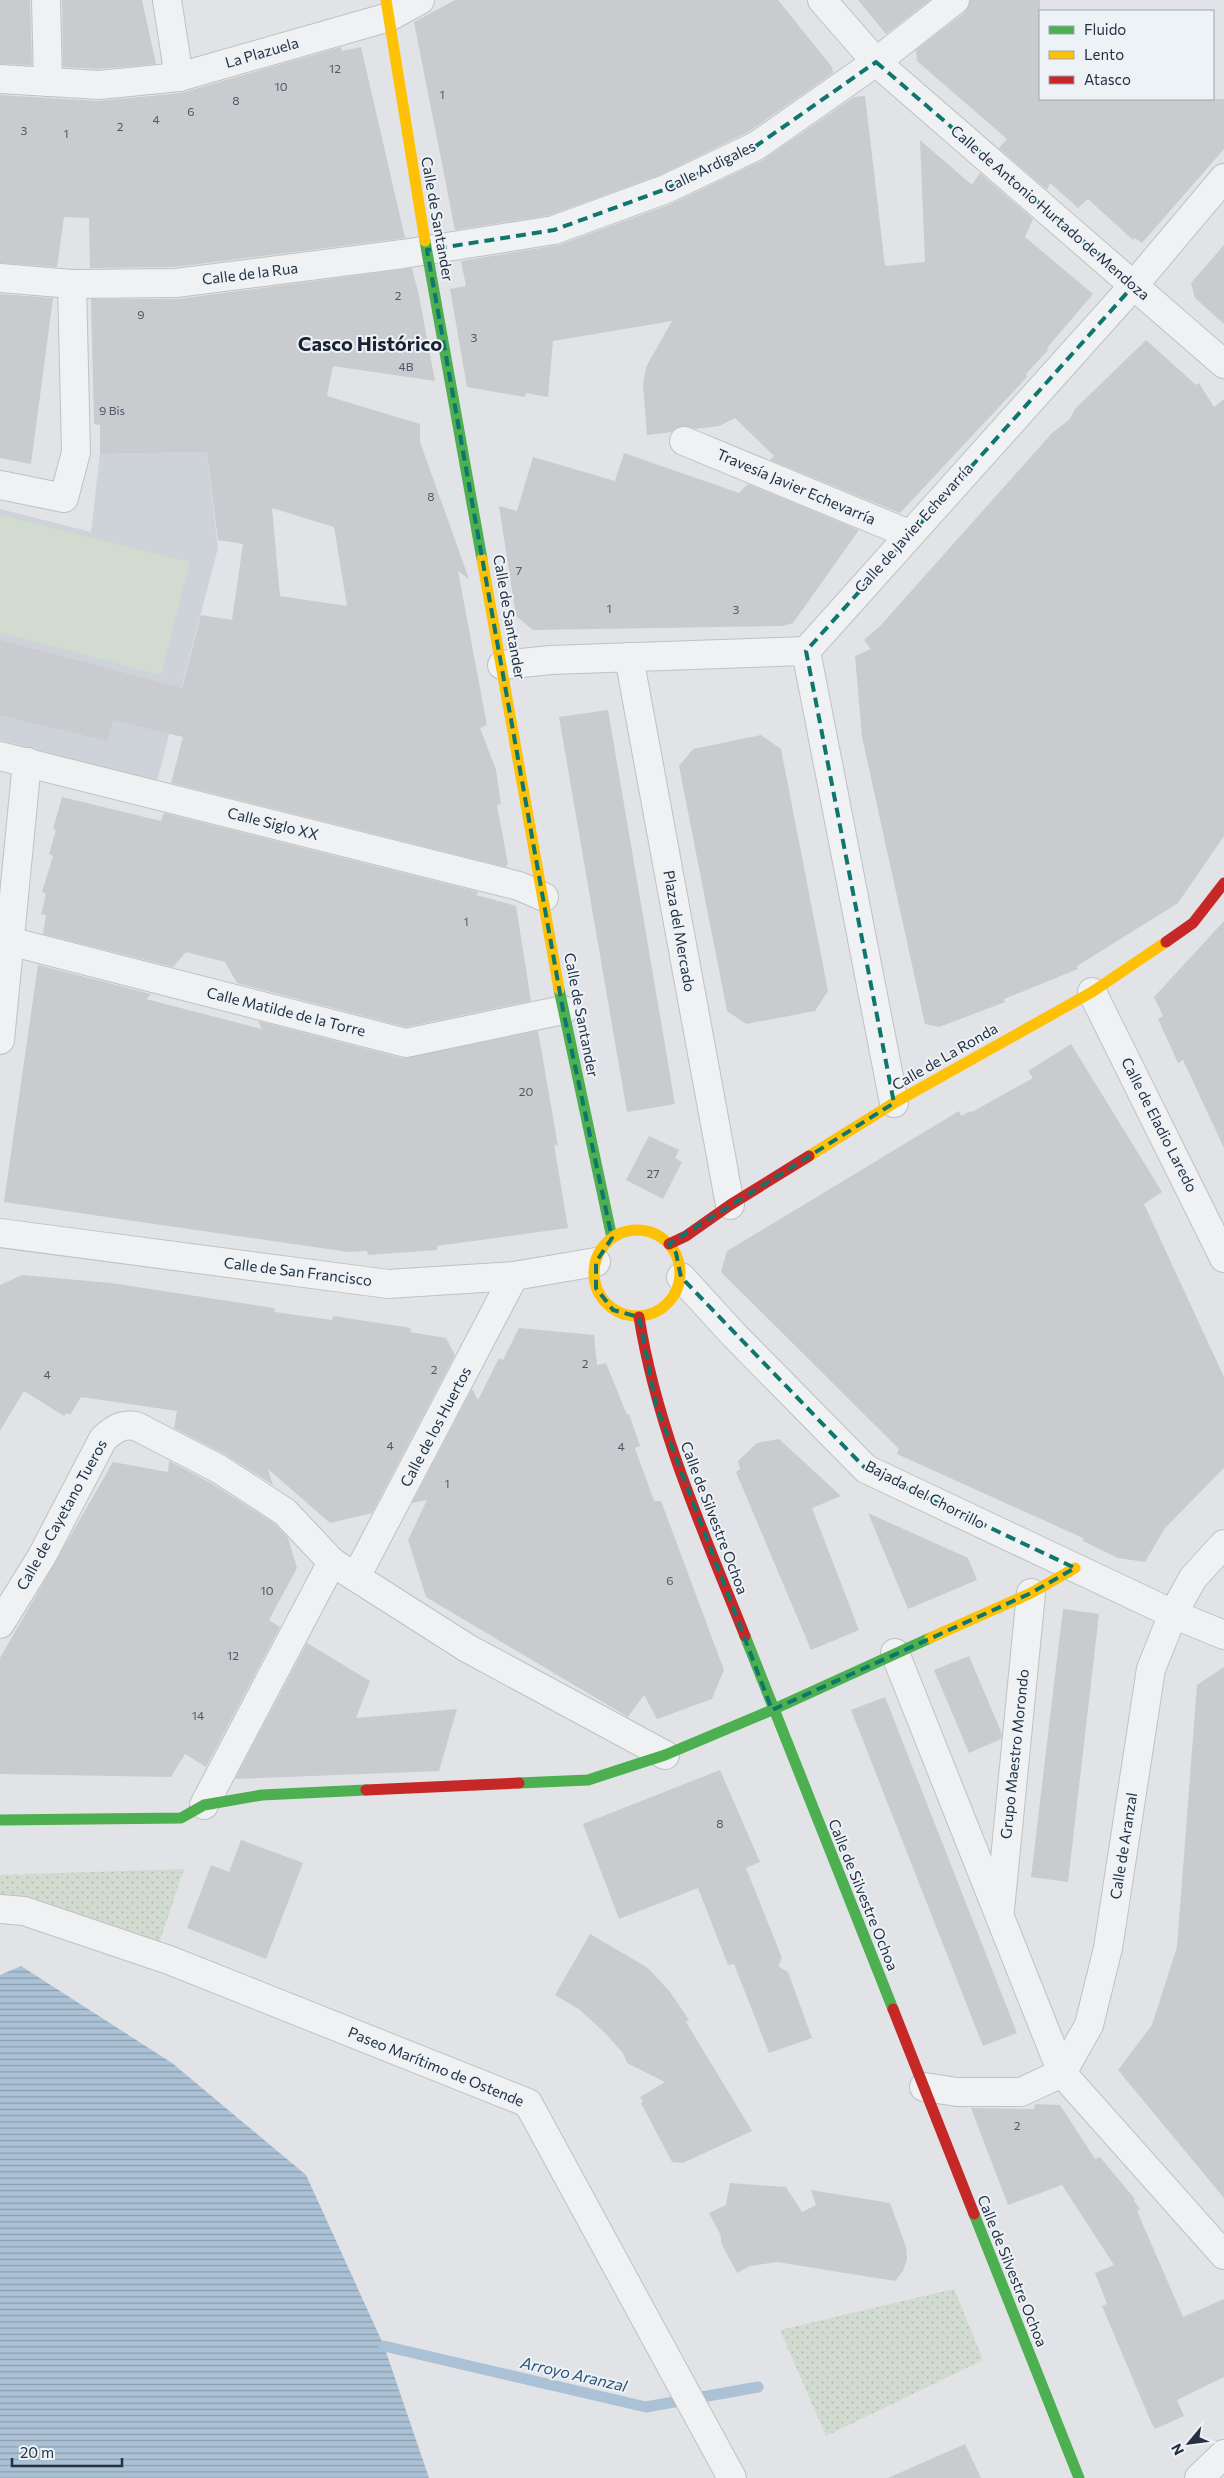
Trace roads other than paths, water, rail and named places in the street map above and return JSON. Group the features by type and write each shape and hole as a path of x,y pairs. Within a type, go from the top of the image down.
{"main road":[{"name":"Calle de Santander","path":"387,8 427,250 563,1010 612,1238"},
{"name":"Calle de La Ronda","path":"669,1244 686,1236 730,1205 894,1103 1092,992 1193,923 1224,883"},
{"path":"629,1231 648,1231 659,1236 669,1244 676,1253 681,1277 678,1289 672,1300 662,1309 639,1317 625,1315 613,1310 603,1300 596,1288 594,1275 596,1262 602,1249 612,1238 629,1231"},
{"name":"Calle de Silvestre Ochoa","path":"639,1317 645,1358 656,1405 676,1463 772,1710 1079,2478"},
{"path":"0,1820 181,1818 204,1805 262,1795 588,1780 664,1755 772,1710 1031,1593 1075,1568"}],"street":[{"path":"46,0 48,82"},
{"path":"167,0 178,77"},
{"name":"La Plazuela","path":"0,79 99,85 178,77 387,8 420,0"},
{"name":"Calle de Antonio Hurtado de Mendoza","path":"822,0 876,62 1224,364"},
{"name":"Calle Ardigales","path":"427,250 554,230 666,189 756,146 876,62 955,0"},
{"name":"Calle de Javier Echevarría","path":"806,651 1134,284 1224,178"},
{"name":"Calle de la Rua","path":"0,278 72,284 176,283 427,250"},
{"path":"0,484 64,498 76,452 72,284"},
{"name":"Travesía Javier Echevarría","path":"684,441 909,534"},
{"path":"502,665 551,660 806,651 894,1103"},
{"name":"Plaza del Mercado","path":"629,657 730,1205"},
{"name":"Calle Siglo XX","path":"0,756 519,886 544,897"},
{"path":"0,1040 27,762"},
{"name":"Calle Matilde de la Torre","path":"9,941 406,1043 563,1010"},
{"name":"Calle de Eladio Laredo","path":"1092,992 1224,1258"},
{"name":"Calle de San Francisco","path":"0,1233 388,1284 514,1276 596,1262"},
{"name":"Calle de los Huertos","path":"356,1577 514,1276"},
{"name":"Bajada del Chorrillo","path":"681,1277 734,1335 866,1468 1173,1614 1224,1635"},
{"name":"Calle de Cayetano Tueros","path":"0,1624 42,1556 103,1439 113,1430 125,1424 145,1429 219,1469 285,1512 332,1562 467,1648 664,1755"},
{"name":"Calle de Aranzal","path":"1062,2073 1089,2025 1108,1948 1151,1668 1173,1614 1193,1578 1224,1544"},
{"path":"204,1805 332,1562"},
{"name":"Grupo Maestro Morondo","path":"999,1914 1031,1593"},
{"name":"Grupo Maestro Morondo","path":"895,1653 1062,2073"},
{"name":"Paseo Marítimo de Ostende","path":"0,1909 24,1911 169,1960 528,2103 732,2478"},
{"path":"924,2087 957,2092 1021,2092 1062,2073 1224,2255"},
{"path":"1199,2478 1224,2454"}],"water":[{"path":"21,1966 172,2063 306,2175 384,2346 429,2478 0,2478 0,1975"}],"waterway":[{"name":"Arroyo Aranzal","path":"384,2346 646,2407 758,2387"}],"district":[{"name":"Casco Histórico","path":"370,344"}]}
